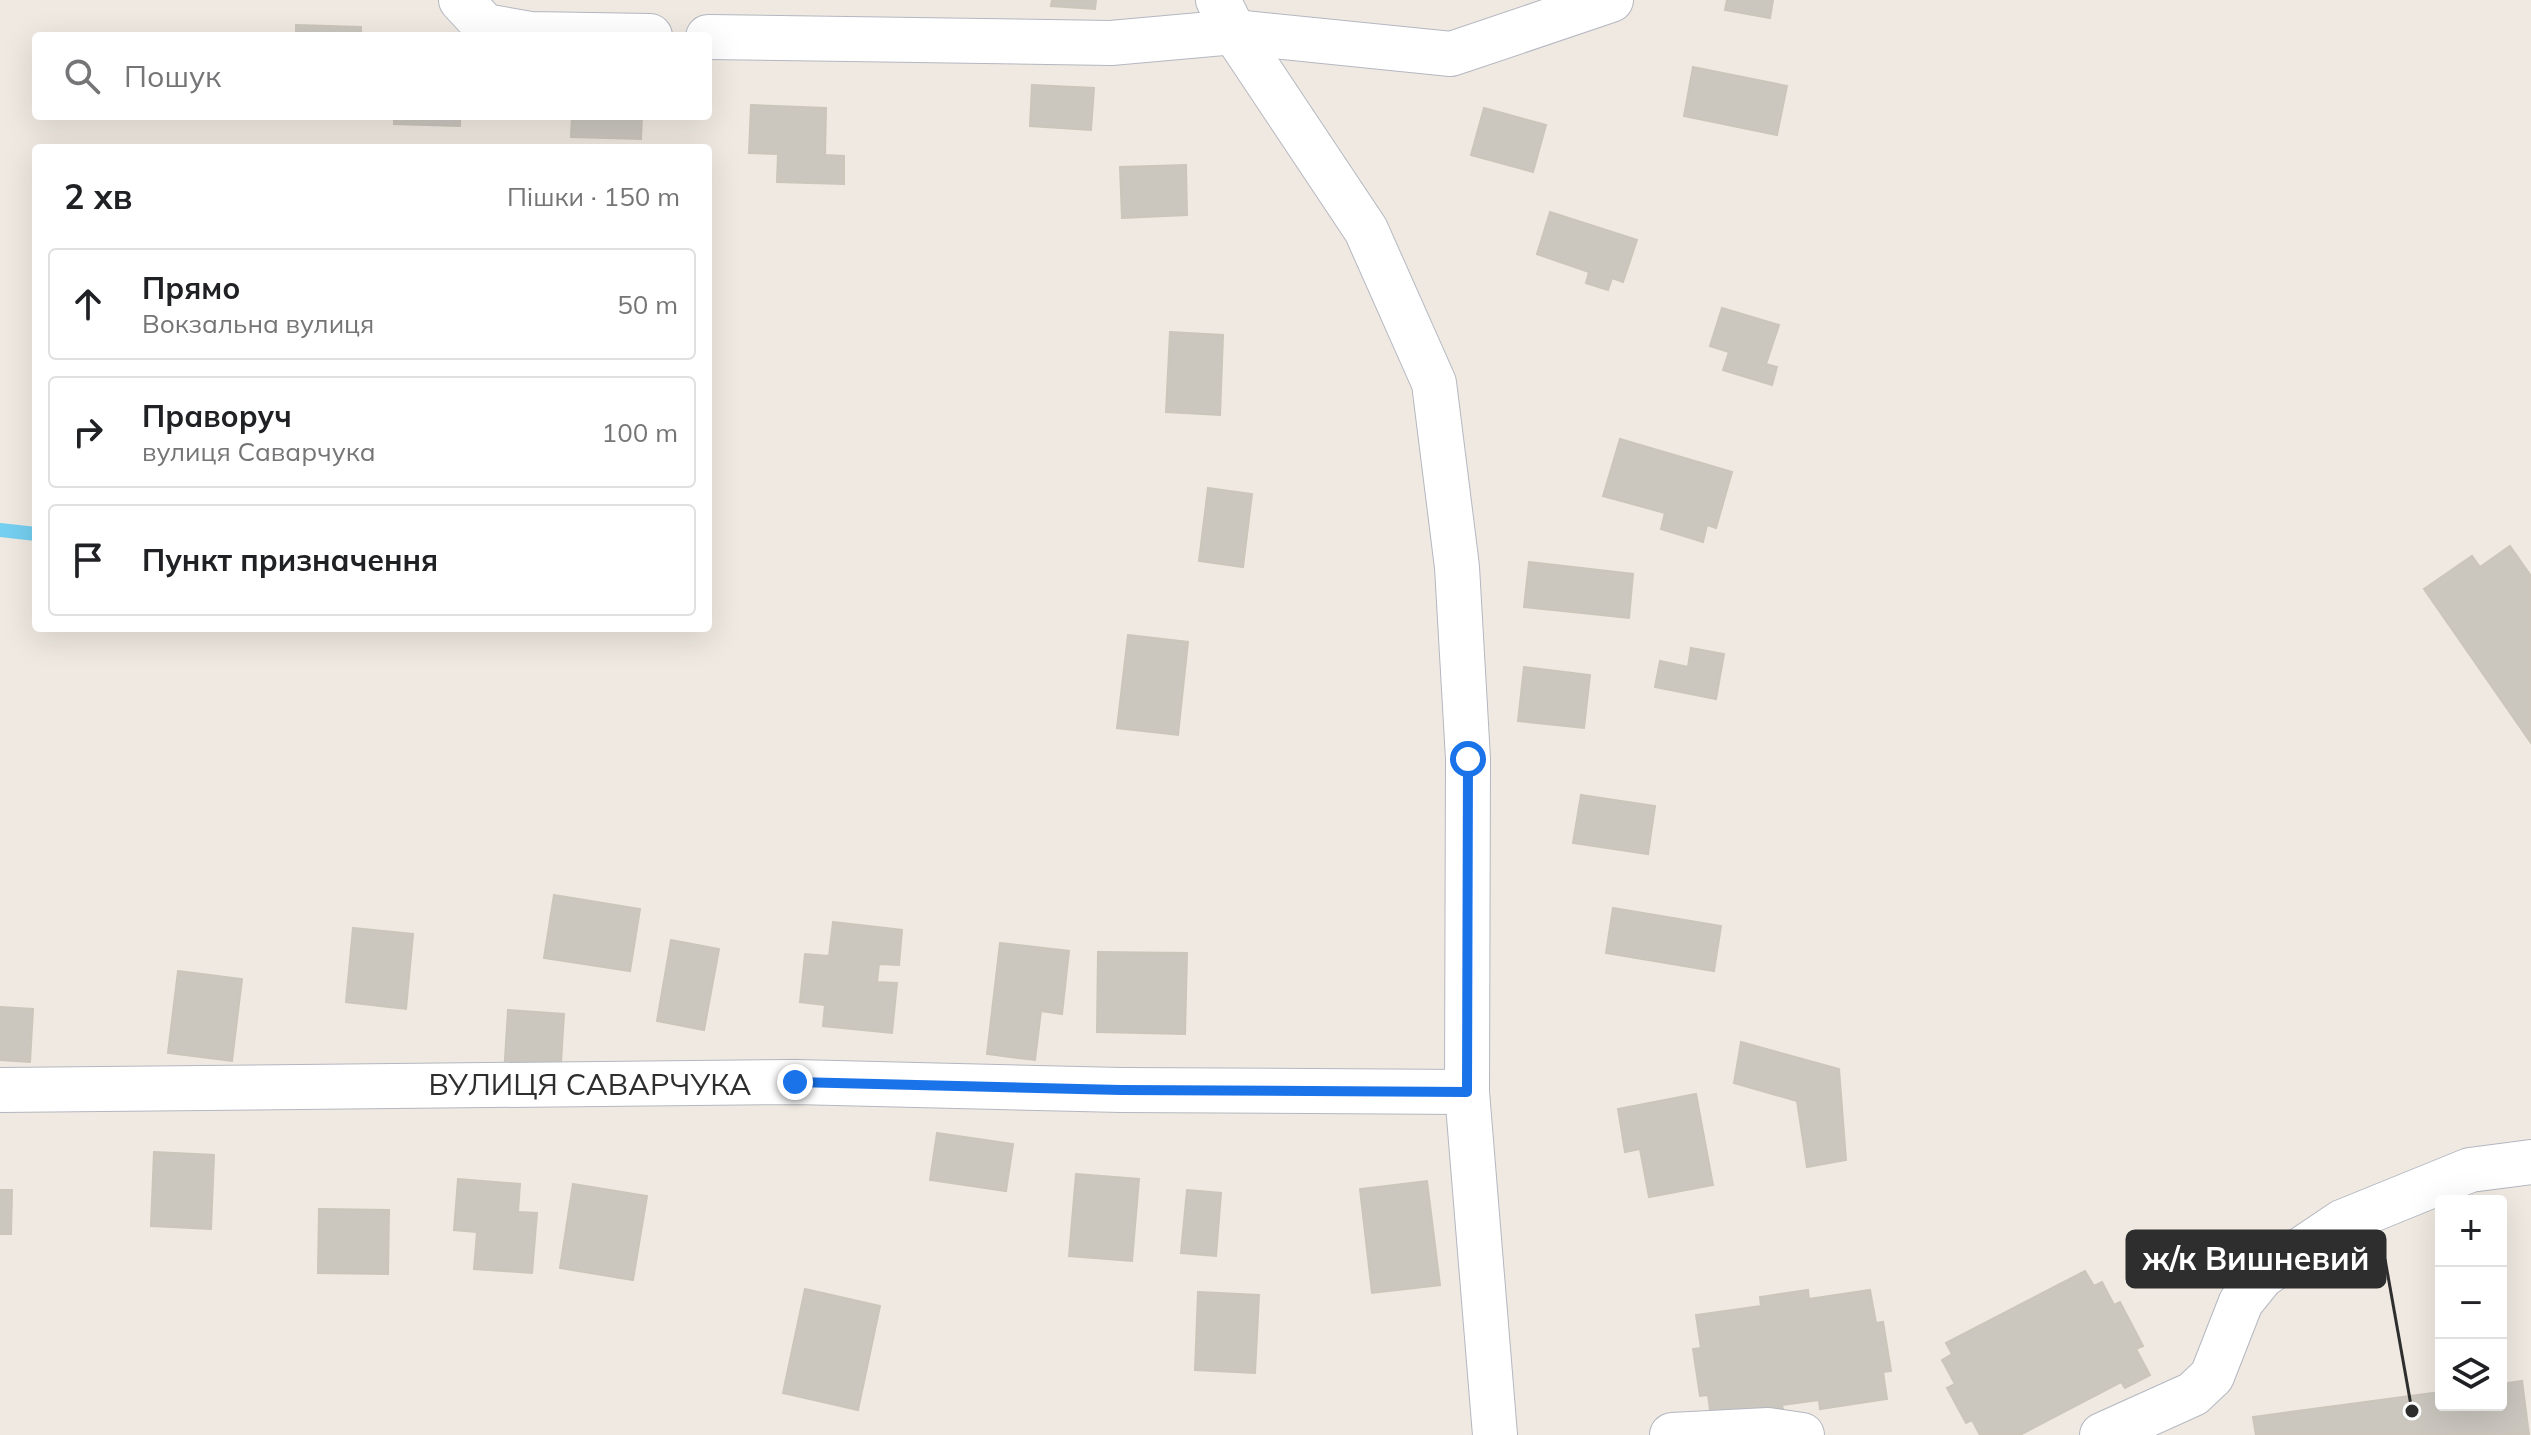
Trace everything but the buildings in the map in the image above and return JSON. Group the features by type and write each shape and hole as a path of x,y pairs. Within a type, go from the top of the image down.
{"street":[{"path":"461,0 485,26 520,32"},
{"path":"712,37 1111,43 1226,16 1451,54 1611,0"},
{"path":"1226,16 1366,230 1434,383 1457,567 1468,759 1467,1092 1495,1435"},
{"name":"ВУЛИЦЯ САВАРЧУКА","path":"0,1090 795,1082 1121,1090 1467,1092"},
{"path":"2102,1435 2193,1394 2212,1376 2241,1302 2262,1276 2342,1222 2470,1170 2531,1162"},
{"path":"1672,1435 1768,1430 1802,1435"}],"waterway":[{"path":"0,530 32,534"}],"place":[{"name":"ж/к Вишневий","path":"2412,1411"}],"route":[{"path":"795,1082 1121,1090 1467,1092 1468,759"}]}
